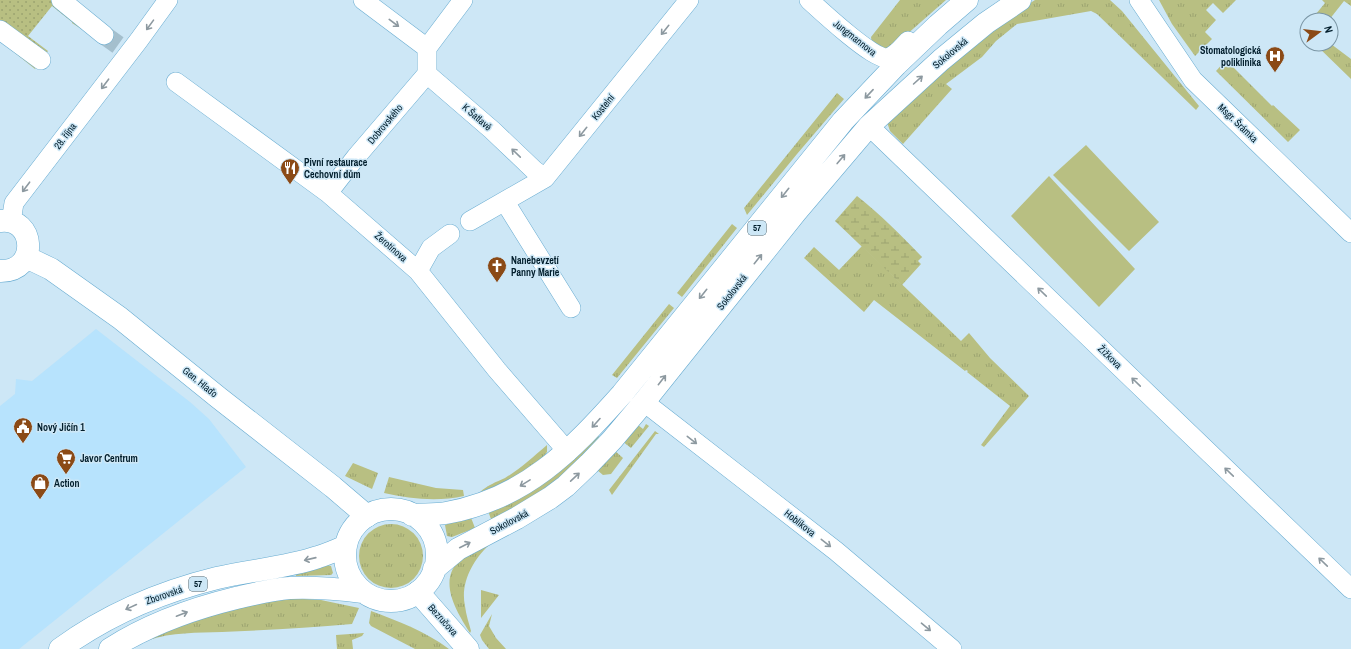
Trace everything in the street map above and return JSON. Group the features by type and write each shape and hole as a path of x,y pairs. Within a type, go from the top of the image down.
{"main road":[{"name":"Sokolovská","path":"412,515 445,513 477,505 502,495 525,483 568,452 622,394 844,121 896,65 966,0"},
{"name":"Sokolovská","path":"434,569 458,549 517,518 550,498 566,486 612,440 644,402 796,212 869,126 941,60 986,23 1020,0"},
{"path":"0,271 15,269 22,264 26,257 28,243 23,230 17,225 5,222"},
{"name":"Gen. Hlaďo","path":"26,257 51,269 120,318 333,487 367,516"},
{"name":"57","path":"110,649 125,639 157,623 189,611 256,593 290,588 326,588 363,592 376,598 390,601 405,599 418,592 428,582 434,569 436,554 434,540 423,523 412,515 399,510 386,510 367,516 356,526 348,538 345,553 347,568 353,581 363,592"},
{"name":"Zborovská","path":"60,649 109,617 146,600 218,578 318,557 346,546"},
{"name":"Bezručova","path":"418,592 468,649"}],"street":[{"path":"61,0 117,44"},
{"name":"28. října","path":"5,222 14,203 117,44 168,0"},
{"path":"363,0 427,48"},
{"path":"427,74 427,48 463,0"},
{"name":"Kostelní","path":"470,221 545,178 689,0"},
{"name":"Jungmannova","path":"809,0 868,50 881,58 886,58 896,53 927,23 959,0"},
{"name":"Msgr. Šrámka","path":"1139,0 1193,80 1351,233"},
{"path":"0,30 41,60"},
{"name":"K Šatlavě","path":"427,74 492,130 534,170 545,178"},
{"name":"Dobrovského","path":"328,193 356,157 427,74"},
{"name":"Žerotínova","path":"176,82 328,193 418,271 497,370 568,452"},
{"name":"Žižkova","path":"869,126 1351,589"},
{"path":"505,202 571,308"},
{"path":"418,271 431,248 450,234"},
{"name":"Hoblíkova","path":"644,402 836,551 952,649"}],"shaded area":[{"path":"96,329 190,402 209,419 246,467 19,649 0,649 0,406 15,394 16,379 32,381"}],"green space":[{"path":"0,0 72,0 100,41 72,23 52,6 28,36 48,51 35,69 0,41"},
{"path":"900,0 946,0 889,50 872,44 871,37"},
{"path":"1035,0 1110,0 1122,11 1199,106 1196,110 1097,14 1091,11 1017,24 996,41 982,57 946,84 952,89 903,144 890,131 887,122 998,24"},
{"path":"1159,0 1236,0 1223,13 1213,3 1206,10 1216,20 1205,32 1212,39 1195,56 1172,24"},
{"path":"1322,0 1351,0 1351,6 1344,1 1335,12 1318,12 1325,3"},
{"path":"1339,50 1351,59 1351,79 1323,52 1339,52"},
{"path":"1226,60 1272,106 1273,105 1300,130 1288,142 1216,71"},
{"path":"837,93 844,99 747,215 744,208"},
{"path":"1086,145 1159,222 1129,251 1053,175"},
{"path":"1049,176 1135,269 1099,307 1011,216"},
{"path":"857,196 891,225 922,257 918,261 921,264 902,285 835,221"},
{"path":"732,224 737,228 682,297 677,293"},
{"path":"862,246 961,341 969,333 990,358 1029,396 984,447 981,445 1010,406 967,372 968,371 965,371 874,300 864,312 804,258 814,247 839,270"},
{"path":"669,304 674,308 617,378 612,375"},
{"path":"646,424 649,426 631,448 622,441 638,425 643,429"},
{"path":"655,431 659,434 656,434 612,495 609,490"},
{"path":"597,434 599,437 577,463 556,481 492,522 487,508"},
{"path":"547,445 547,452 543,457 509,481 480,492 516,471"},
{"path":"614,450 623,458 611,474 603,475 597,470"},
{"path":"353,463 378,473 372,489 345,476"},
{"path":"389,477 436,488 463,490 464,496 444,499 424,499 384,493"},
{"path":"470,515 475,528 452,537 447,536 445,525"},
{"path":"391,524 409,530 417,538 423,556 417,574 409,582 391,588 373,582 365,574 359,556 365,538 373,530"},
{"path":"489,545 483,551 469,572 464,589 466,613 471,631 470,633 454,605 449,584 451,574 455,565 464,557"},
{"path":"327,565 331,566 333,573 331,575 296,576 295,572"},
{"path":"481,590 499,595 481,618"},
{"path":"288,598 321,600 359,608 352,624 287,629 185,633 157,637 149,640 150,636 217,612"},
{"path":"371,611 421,632 449,649 415,649 371,626 369,623"},
{"path":"492,614 489,626 496,638 506,649 489,649 480,635"},
{"path":"364,633 362,636 352,640 353,649 337,649 336,635"}],"tunnel":[{"path":"104,35 118,45"}],"place":[{"name":"Stomatologická poliklinika","path":"1275,73"},
{"name":"Pivní restaurace Cechovní dům","path":"290,185"},
{"name":"Nanebevzetí Panny Marie","path":"497,283"},
{"name":"Nový Jičín 1","path":"23,444"},
{"name":"Javor Centrum","path":"66,475"},
{"name":"Action","path":"40,500"}]}
